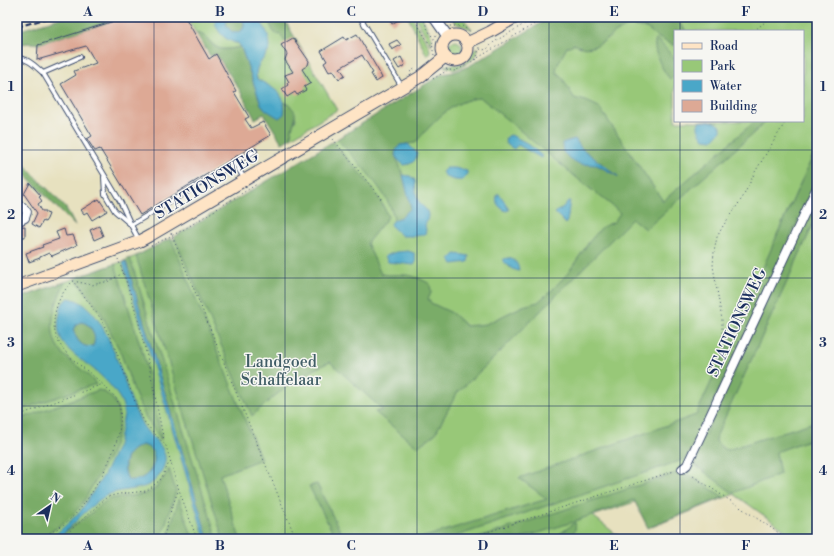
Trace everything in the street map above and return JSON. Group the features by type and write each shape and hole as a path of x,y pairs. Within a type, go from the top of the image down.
{"main road":[{"path":"467,43 516,17"},
{"path":"459,35 467,43 468,51 461,61 452,61 443,54 442,46 448,36 459,35"},
{"name":"STATIONSWEG","path":"17,286 140,241 402,88 420,77 445,57"}],"street":[{"path":"434,17 448,36"},
{"name":"STATIONSWEG","path":"682,469 687,464 817,187"},
{"path":"17,206 24,207 27,212 24,218 20,220 17,219"}],"lane":[{"path":"360,17 402,88"},
{"path":"43,73 80,57"},
{"path":"17,58 22,58 34,64 43,73 120,201 140,241"},
{"path":"131,225 255,151"},
{"path":"235,163 245,180"},
{"path":"104,175 105,194 115,211 131,225"}],"path":[{"path":"413,17 433,49"},
{"path":"423,17 427,28 434,38 434,55"},
{"path":"449,17 455,25"},
{"path":"476,60 479,48 483,50 487,49 494,42 536,17"},
{"path":"448,70 456,70 476,60 546,17"},
{"path":"755,30 770,17"},
{"path":"409,72 416,68"},
{"path":"740,352 724,342 722,336 722,320 713,266 714,252 717,237 723,226 743,197 755,172 785,122"},
{"path":"333,139 382,200"},
{"path":"167,226 296,539"},
{"path":"118,258 143,341 161,428 170,461 196,539"},
{"path":"73,281 92,285 109,281 123,273"},
{"path":"35,539 56,530 83,505 110,459 119,436 121,419 117,400 103,384 66,354 60,346 56,335 54,322 58,302 67,287 73,281"},
{"path":"73,281 101,319 108,332 137,407 145,423 166,446"},
{"path":"17,416 103,384"},
{"path":"61,539 107,497 146,491 153,486 161,480 170,461"},
{"path":"466,539 682,469 788,539"},
{"path":"163,539 171,510 179,490"}],"green space":[{"path":"63,17 126,17 38,44 17,44 17,31"},
{"path":"186,17 217,17 215,20 234,43 238,43 241,47 226,49 218,48 203,35 196,33"},
{"path":"227,17 242,17 244,26 241,31 231,32 226,24"},
{"path":"254,17 267,17 275,33 280,34 289,48 298,43 337,110 291,138 292,127 296,119 290,105 283,101 280,94 257,79 257,68 268,53 261,23"},
{"path":"267,17 283,17 298,43 289,48 280,34 278,35 273,31"},
{"path":"408,17 412,17 429,46 430,51 427,56"},
{"path":"415,17 422,17 432,38 431,45"},
{"path":"450,17 462,17 472,29 457,24"},
{"path":"551,17 675,17 685,30 674,30 674,46 658,37 646,28 630,26 623,28 598,45 583,47 574,44 567,47 557,66 556,72 562,77 574,98 586,101 599,107 663,201 754,122 766,122 646,229 632,219 493,359 457,393 435,434 417,447 375,412 383,410 330,362 298,379 252,416 174,237 332,142 371,187 384,207 388,217 367,243 381,274 411,276 430,284 431,293 428,299 431,303 452,313 466,326 486,324 523,306 538,302 568,273 589,242 602,227 614,222 620,213 481,98 471,99 452,107 436,120 415,143 400,145 395,155 402,171 412,208 402,217 394,220 392,210 379,188 362,166 337,139 442,74 454,72 469,66","holes":["575,139 581,148 616,175 597,165 567,141"]},
{"name":"Landgoed Schaffelaar","path":"552,17 817,17 817,147 776,237 817,151 817,213 717,434 817,216 817,539 797,539 734,494 652,527 635,502 593,516 622,539 17,539 17,299 124,261 169,242 443,75 470,68"},
{"path":"196,33 203,35 220,49 241,47 261,104 266,110 284,109 283,101 294,110 295,117 291,138 282,143 264,114 255,119 239,89 216,54 210,56"},
{"path":"656,40 658,40 674,58 674,77 670,79 661,66 656,54"},
{"path":"452,41 458,41 462,45 462,51 458,55 452,55 448,51 448,45"},
{"path":"477,47 476,55 470,62 454,70 444,66 465,62"},
{"path":"817,147 817,180 739,347 731,342"},
{"path":"17,157 66,208 75,226 17,167"},
{"path":"817,194 817,216 717,435 716,441 721,447 727,450 817,421 817,437 776,452 780,474 733,493 695,465 693,460"},
{"path":"171,238 261,459 220,475 240,539 223,539 136,256"},
{"path":"130,258 217,539 208,539 126,262 124,262"},
{"path":"115,264 145,361 161,440 145,416 135,394 120,351 100,311 75,278"},
{"path":"65,282 54,311 53,330 55,340 59,349 66,357 86,373 96,384 17,411 17,299"},
{"path":"80,322 87,324 94,334 95,338 93,346 89,347 82,345 76,336 73,329"},
{"path":"728,345 737,351 688,456 683,460 448,539 418,539 547,499 519,478 696,415"},
{"path":"99,390 108,395 115,402 119,420 118,430 112,450 106,463 83,502 66,521 50,532 41,536 17,539 17,420"},
{"path":"142,445 149,448 153,453 153,466 144,477 137,480 128,480 125,469 126,459 132,451"},
{"path":"169,469 176,491 161,539 57,539 108,499 146,494 155,489"},
{"path":"682,471 724,497 648,528 634,500 575,521 575,531 566,538 553,539 573,524 573,522 519,539 475,539"},
{"path":"317,484 344,539 336,539 309,486"},
{"path":"179,498 193,539 167,539"}],"water":[{"path":"217,17 227,17 226,24 229,29 236,33 240,32 244,27 242,17 255,18 262,23 268,35 270,48 258,66 256,74 257,79 273,88 281,96 284,114 279,118 266,110 261,104 241,47 238,43 227,39 216,27 215,23"},
{"path":"699,122 713,122 721,127 721,131 713,140 704,139 698,129"},
{"path":"511,135 527,143 543,157 541,158 518,145 514,149 506,144 505,140"},
{"path":"575,139 581,148 619,177 597,165 580,164 570,159 563,152 562,143"},
{"path":"408,144 417,153 416,159 409,164 404,165 398,160 395,153 400,145"},
{"path":"446,168 455,168 467,171 467,175 463,180 451,179 442,172"},
{"path":"403,175 410,176 415,180 418,200 428,213 427,222 425,225 425,234 416,236 402,236 390,225 394,220 402,217 411,208"},
{"path":"498,193 509,210 506,211 498,204 496,199"},
{"path":"568,201 570,201 566,224 555,213"},
{"path":"408,251 414,253 416,262 414,265 388,262 385,256 396,252"},
{"path":"455,254 469,256 468,262 453,264 450,259"},
{"path":"507,258 516,262 519,271 512,269 502,260"},
{"path":"126,262 208,539 205,539 123,263"},
{"path":"69,298 83,304 94,315 104,330 120,367 138,416 145,429 164,451 165,461 163,468 155,481 143,487 114,493 101,498 57,539 51,539 80,512 104,475 118,445 124,414 121,401 109,384 98,373 68,349 59,334 58,324 61,306","holes":["80,322 87,324 94,334 95,338 93,346 89,347 82,345 76,336 73,329","142,445 149,448 153,453 153,466 144,477 137,480 128,480 125,469 126,459 128,454"]}],"building":[{"path":"127,17 185,17 209,59 216,54 236,91 234,92 249,117 245,119 251,128 263,122 271,135 140,215 100,149 95,151 87,139 92,136 61,84 76,75 74,71 96,63 86,46 37,60 38,45"},
{"path":"388,17 403,17 392,24"},
{"path":"357,34 382,78 376,82 371,74 373,73 362,55 340,68 345,75 339,79 333,70 329,72 324,63 327,61 321,51 344,37 346,40"},
{"path":"293,38 309,61 308,65 302,69 311,83 304,87 306,90 297,95 295,92 287,97 282,89 288,85 287,83 289,82 285,75 293,72 285,60 287,54 281,45"},
{"path":"397,40 401,45 392,50 389,44"},
{"path":"401,57 405,65 399,69 394,61"},
{"path":"30,183 41,196 39,197 42,201 38,204 42,211 46,211 46,213 49,214 45,222 43,221 39,228 32,224 37,213 24,194"},
{"path":"99,199 107,211 92,220 87,212 84,214 81,210"},
{"path":"25,226 25,237 17,237 17,227"},
{"path":"99,226 103,236 94,240 90,230"},
{"path":"64,229 66,236 73,235 77,245 52,256 49,253 29,262 26,253 59,239 56,232"}],"railway":[{"path":"17,27 51,17"}]}
